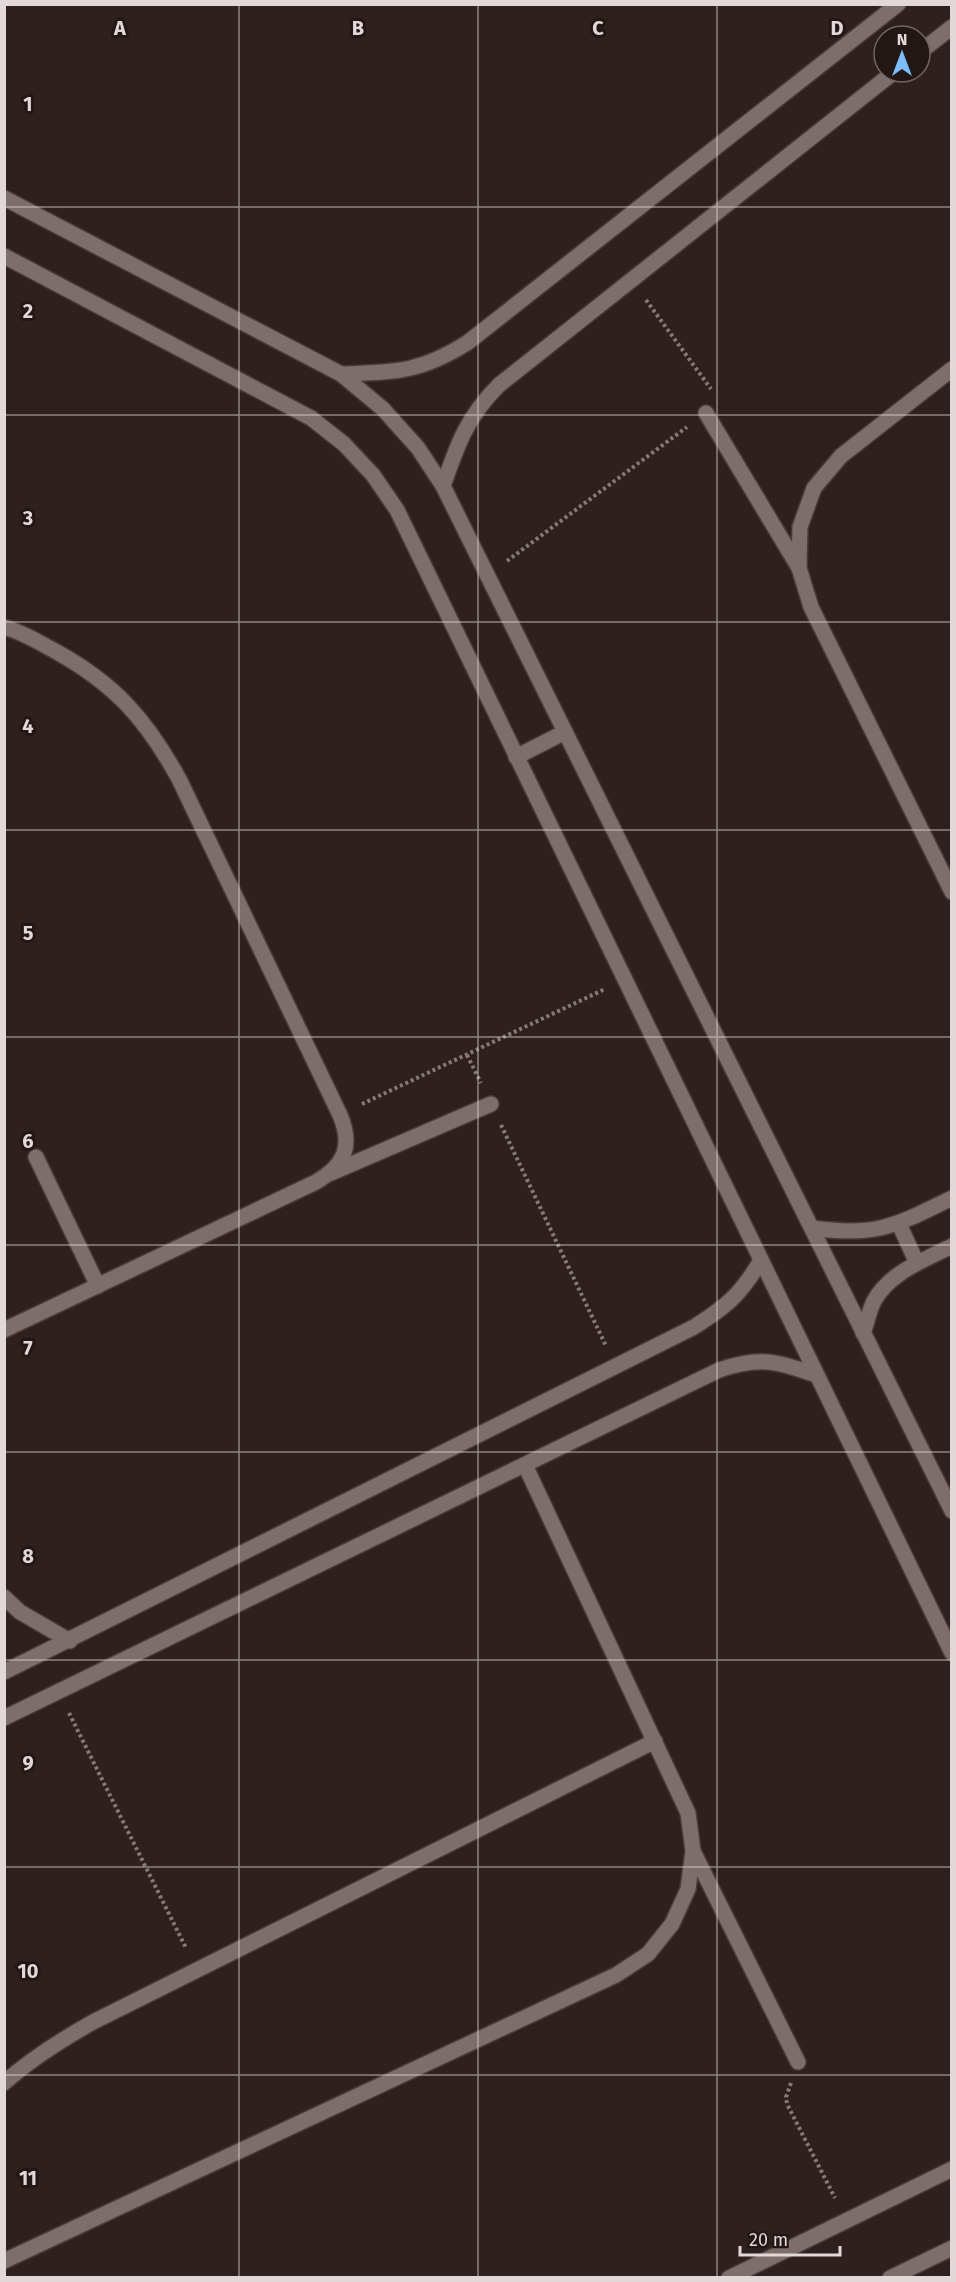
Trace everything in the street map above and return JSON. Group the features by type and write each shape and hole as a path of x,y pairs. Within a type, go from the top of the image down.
{"street":[{"path":"341,374 397,372 422,367 445,357 467,343 898,4"},
{"path":"932,42 951,27"},
{"path":"443,486 468,422 482,402 499,385 879,84"},
{"path":"4,198 341,374 383,409 418,448 443,486 488,575 951,1511"},
{"path":"4,256 311,418 344,444 373,475 397,510 951,1653"},
{"path":"799,568 800,527 814,488 841,456 951,369"},
{"path":"706,413 799,568 812,607 951,892"},
{"path":"4,627 19,631 79,664 110,687 138,714 160,745 184,789 346,1130 346,1146 341,1161 331,1173"},
{"path":"516,757 565,732"},
{"path":"4,1330 331,1173 491,1104"},
{"path":"36,1157 98,1286"},
{"path":"812,1228 843,1233 862,1232 899,1224 951,1198"},
{"path":"899,1224 917,1263"},
{"path":"863,1333 875,1300 886,1285 917,1263 951,1246"},
{"path":"4,1672 694,1327 731,1302 746,1286 760,1262"},
{"path":"4,1718 719,1370 742,1362 765,1361 789,1365 816,1375"},
{"path":"4,2261 616,1975 648,1954 672,1924 688,1889 693,1851 688,1813 525,1465"},
{"path":"4,1597 20,1612 70,1641"},
{"path":"4,2083 25,2064 58,2041 655,1741"},
{"path":"693,1851 798,2062"},
{"path":"729,2277 951,2169"},
{"path":"890,2277 951,2248"}],"path":[{"path":"488,575 716,405 716,396 631,280"},
{"path":"340,1115 624,980"},
{"path":"467,1054 615,1365"},
{"path":"59,1692 197,1970"},
{"path":"798,2062 798,2068 787,2091 787,2104 846,2220"}]}
